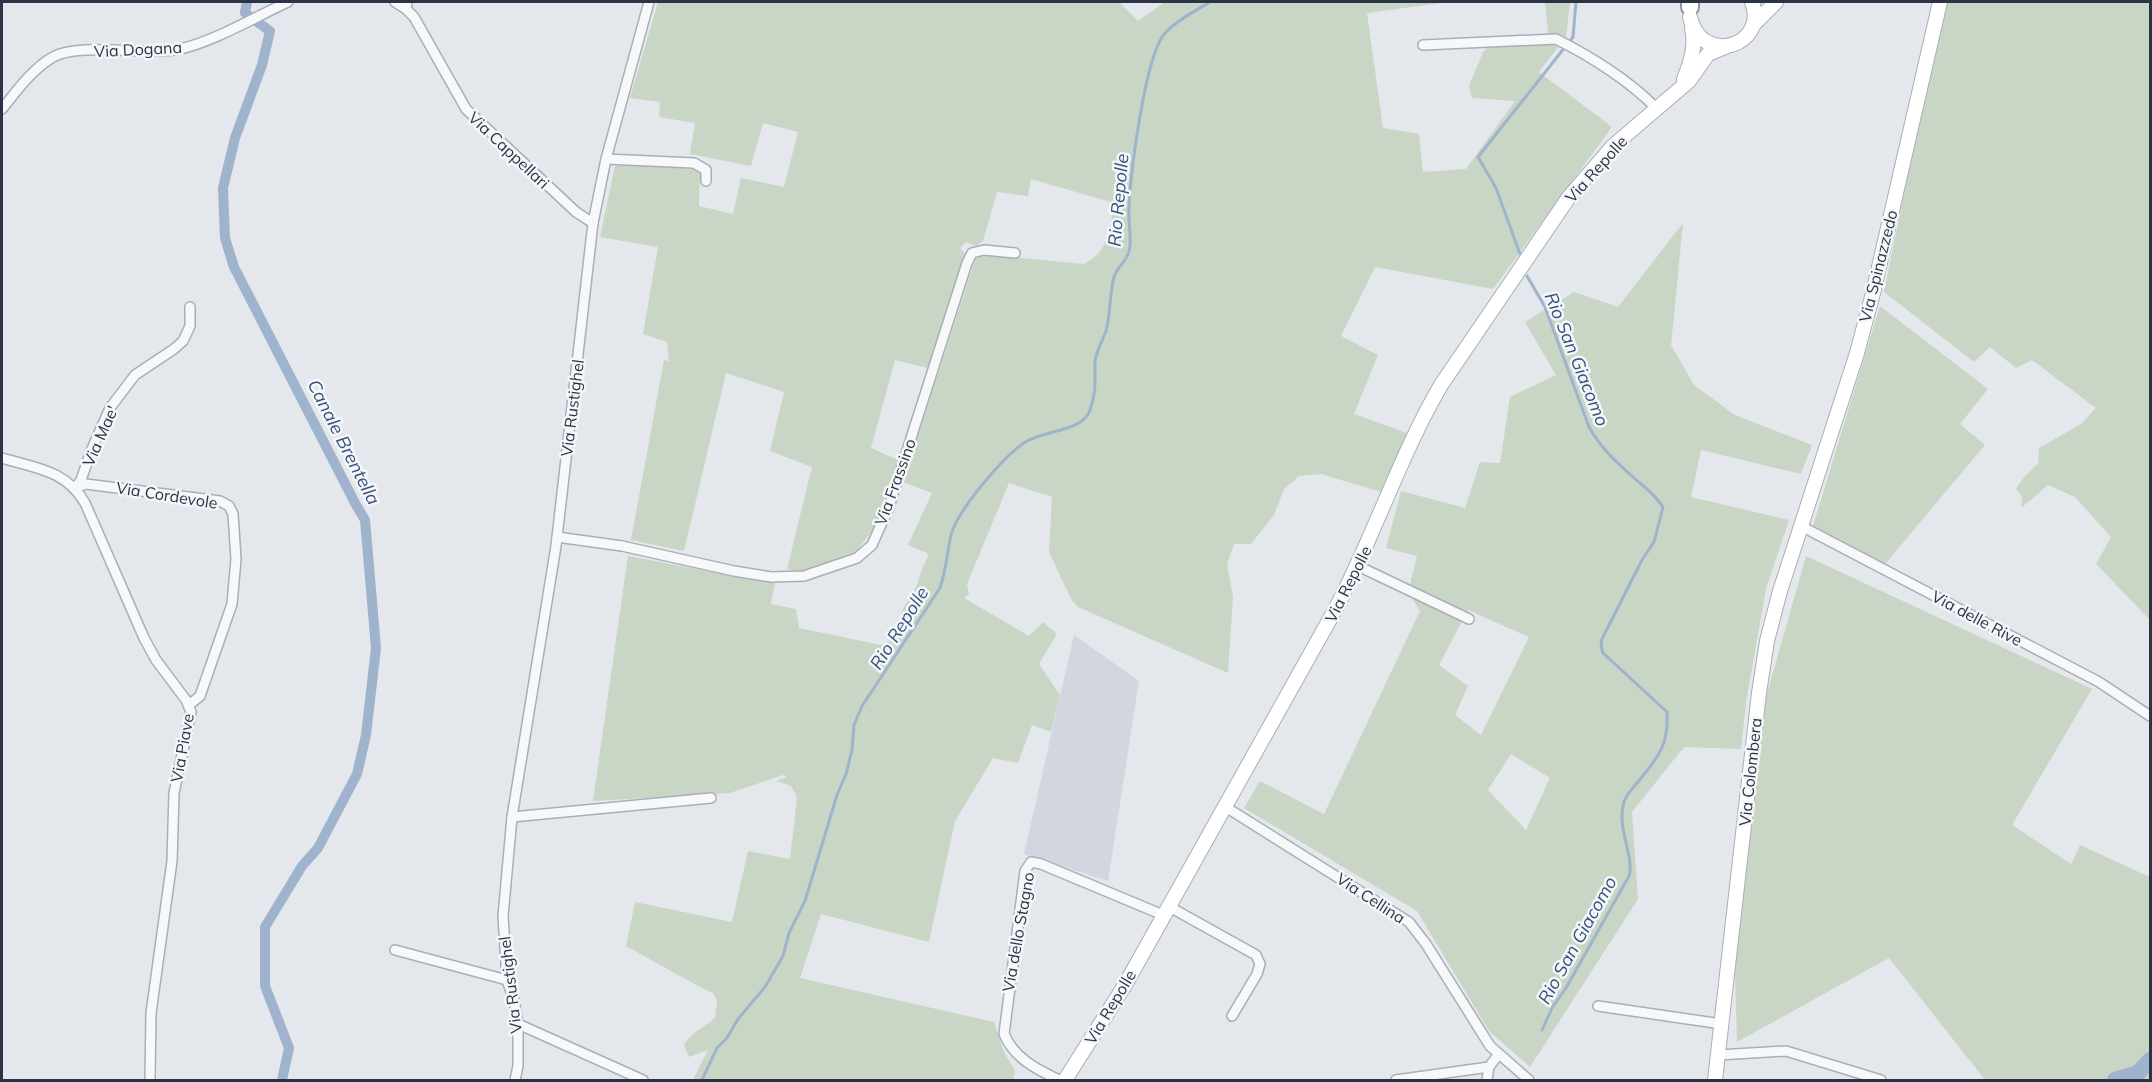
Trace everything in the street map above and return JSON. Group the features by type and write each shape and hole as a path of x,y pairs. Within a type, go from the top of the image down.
{"street":[{"name":"Via Dogana","path":"2,109 26,80 51,58 59,54 87,51 178,49 196,45 288,2"},
{"path":"395,2 407,5"},
{"name":"Via Rustighel","path":"515,1080 519,1066 518,1024 514,1000 507,980 503,916 512,817 557,537 593,223 606,159 649,2"},
{"path":"1752,2 1755,15 1754,24"},
{"name":"Via Repolle","path":"1065,1080 1125,985 1335,610 1358,566 1423,416 1441,385 1569,197 1613,146 1689,81 1708,54 1743,40 1763,12 1776,2"},
{"name":"Via Spinazzedo","path":"1801,526 1857,353 1940,2"},
{"name":"Via Cappellari","path":"407,5 466,109 576,212 593,223"},
{"path":"1691,7 1692,27 1698,35 1705,42 1725,47"},
{"path":"1680,89 1690,66 1695,41 1691,7"},
{"path":"1423,45 1556,39 1576,49 1643,95 1656,108"},
{"path":"606,159 694,163 706,170 706,181"},
{"name":"Via Frassino","path":"557,537 622,546 771,577 804,576 857,558 872,545 889,507 972,253 984,250 1015,254"},
{"name":"Via Mae'","path":"75,488 81,480 110,408 135,375 183,341 190,326 190,307"},
{"name":"Via Piave","path":"2,458 54,473 75,488 85,503 144,638 156,660 189,705 190,718 174,793 172,861 151,1013 150,1080"},
{"name":"Via Cordevole","path":"75,488 86,484 108,486 220,501 229,506 232,514 236,559 232,604 200,696 189,705"},
{"name":"Via delle Rive","path":"1801,526 2099,682 2151,716"},
{"name":"Via Colombera","path":"1715,1080 1760,683 1772,621 1801,526"},
{"path":"1358,566 1469,619"},
{"path":"512,817 711,798"},
{"name":"Via Cellina","path":"1224,806 1409,922 1426,944 1490,1046 1528,1080"},
{"name":"Via dello Stagno","path":"1059,1080 1018,1056 1004,1034 1025,871 1031,862 1041,864 1166,910"},
{"path":"1166,910 1256,955 1260,964 1257,974 1232,1016"},
{"path":"395,950 507,980"},
{"path":"1598,1006 1722,1024"},
{"path":"518,1024 643,1080"},
{"path":"1718,1055 1786,1051 1881,1080"},
{"path":"1487,1080 1489,1067 1498,1055"},
{"path":"1396,1080 1489,1067"}],"shaded area":[{"path":"1074,635 1139,681 1108,881 1024,854"}],"green space":[{"path":"658,2 1119,2 1138,21 1165,2 1441,2 1367,13 1383,128 1419,134 1423,172 1466,169 1515,101 1472,98 1469,86 1483,52 1490,45 1549,43 1545,2 1570,2 1566,37 1539,72 1612,127 1493,289 1375,267 1341,336 1378,355 1354,414 1407,433 1381,492 1321,474 1299,476 1284,489 1274,515 1251,544 1234,544 1227,564 1233,597 1228,673 1078,607 1071,599 1049,552 1052,497 1009,483 967,584 969,594 964,598 1029,636 1043,622 1057,634 1039,664 1060,695 1051,732 1032,725 1018,763 993,758 955,821 929,942 821,914 800,978 994,1022 1003,1050 1015,1071 1013,1080 693,1080 708,1050 689,1057 684,1045 695,1033 715,1018 717,1001 714,994 626,946 635,902 732,922 748,851 790,859 797,797 791,786 776,781 787,777 783,775 730,793 593,801 628,556 733,576 775,581 771,604 796,609 799,628 881,645 888,642 903,621 901,615 903,609 917,585 929,554 908,545 932,493 903,482 977,257 989,255 1084,264 1099,253 1107,238 1114,203 1031,179 1028,196 997,192 983,241 976,246 966,242 960,248 965,254 964,261 928,368 895,360 871,448 898,460 873,530 856,552 847,558 807,573 787,569 812,467 770,451 784,392 726,373 684,551 631,540 664,360 669,361 667,342 643,334 658,247 600,237 615,166 681,165 697,167 700,174 699,206 733,214 741,178 784,187 798,132 763,123 751,166 690,154 695,123 659,117 660,102 630,98"},
{"path":"1945,2 2150,2 2150,620 2096,564 2111,537 2075,497 2048,485 2021,508 2022,496 2016,489 2024,477 2038,464 2039,448 2081,424 2096,408 2032,360 2016,368 1990,347 1974,362 1884,292"},
{"path":"1683,223 1671,345 1694,385 1735,415 1812,445 1801,474 1701,450 1691,497 1789,520 1766,589 1746,702 1741,749 1684,747 1632,812 1638,899 1530,1067 1489,1031 1417,911 1244,808 1260,781 1324,814 1420,611 1408,592 1417,556 1386,548 1401,491 1465,508 1480,462 1500,463 1510,397 1556,375 1525,322 1574,292 1618,307","holes":["1468,610 1529,637 1481,735 1455,715 1468,686 1439,665","1511,754 1550,778 1526,830 1488,790"]},
{"path":"1880,306 1988,389 1960,424 1985,445 1885,564 1813,526"},
{"path":"1806,556 2092,689 2012,825 2071,864 2080,845 2150,877 2150,1080 1985,1080 1889,958 1737,1042 1735,974 1757,729"}],"waterway":[{"name":"Canale Brentella","path":"247,2 245,13 270,31 262,65 235,138 223,188 225,238 234,267 365,520 376,648 366,735 357,774 318,848 302,866 265,927 265,986 289,1048 282,1080"},
{"name":"Rio Repolle","path":"702,1080 717,1048 765,987 783,956 789,933 805,901 837,795 846,774 852,750 854,725 862,706 940,588 951,535 962,512 982,485 1015,450 1032,439 1079,423 1090,410 1094,393 1095,362 1108,325 1114,277 1129,251 1129,205 1133,167 1140,115 1151,65 1165,33 1210,2"},
{"name":"Rio San Giacomo","path":"1520,254 1496,188 1478,157 1573,37 1576,2"},
{"name":"Rio San Giacomo","path":"1527,276 1545,307 1589,427 1609,454 1663,507 1654,542 1642,560 1601,645 1603,653 1667,712 1664,743 1656,759 1629,792 1624,802 1622,822 1630,860 1629,876 1566,988 1552,1008 1542,1030"},
{"path":"2115,1080 2138,1073 2150,1060"}]}
